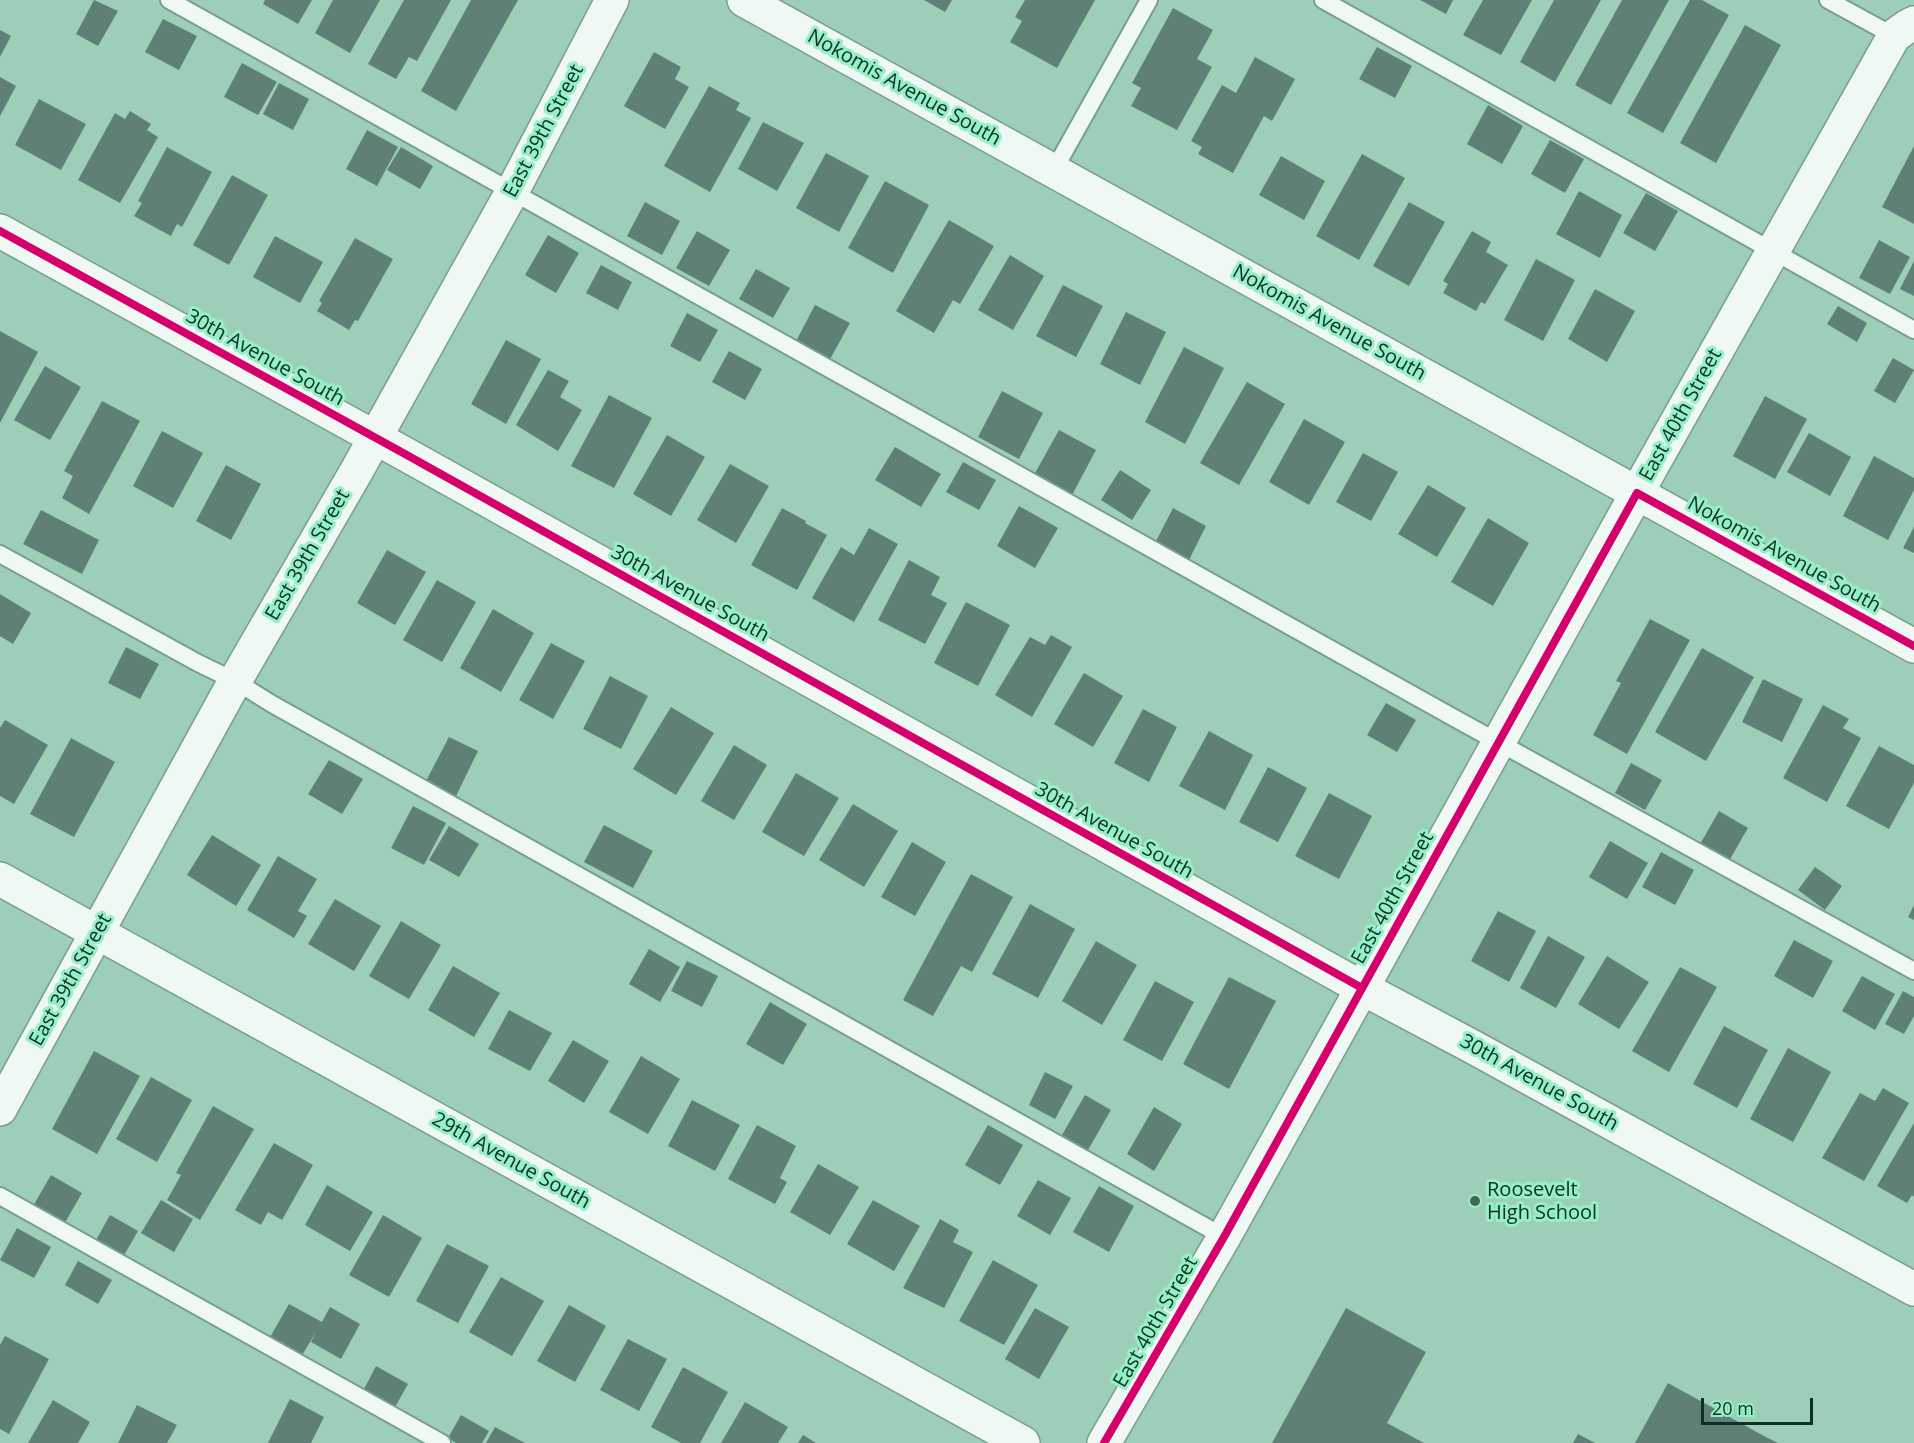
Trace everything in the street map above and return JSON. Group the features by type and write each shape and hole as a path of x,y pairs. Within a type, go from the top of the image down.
{"street":[{"name":"East 39th Street","path":"0,1109 236,681 512,192 612,0"},
{"name":"Nokomis Avenue South","path":"744,0 1914,646"},
{"name":"East 40th Street","path":"1104,1443 1224,1237 1637,493 1904,30"},
{"name":"30th Avenue South","path":"0,231 1362,988 1914,1289"},
{"name":"29th Avenue South","path":"0,879 1023,1443"}],"lane":[{"path":"169,0 1499,743 1914,971"},
{"path":"1054,170 1149,0"},
{"path":"1323,0 1914,330"},
{"path":"1828,0 1904,30"},
{"path":"0,554 198,663 236,681 272,704 1224,1237"},
{"path":"0,1196 442,1443"}],"building":[{"path":"94,0 118,11 98,46 76,34"},
{"path":"265,0 312,0 298,24 263,4"},
{"path":"333,0 380,0 350,53 315,33"},
{"path":"404,0 451,0 417,61 409,57 396,79 368,64"},
{"path":"471,0 518,0 456,111 421,91"},
{"path":"924,0 952,0 945,12"},
{"path":"1025,0 1095,0 1057,68 1010,42 1022,21 1015,17"},
{"path":"1420,0 1453,0 1446,14"},
{"path":"1483,0 1532,0 1501,55 1463,35"},
{"path":"1554,0 1601,0 1555,82 1520,62"},
{"path":"1622,0 1669,0 1611,105 1575,85"},
{"path":"1690,0 1702,0 1729,15 1663,133 1627,113"},
{"path":"1173,8 1213,30 1197,59 1212,67 1177,130 1131,106 1141,88 1132,83"},
{"path":"163,19 197,36 179,70 145,52"},
{"path":"1745,25 1781,45 1716,163 1680,143"},
{"path":"0,30 11,36 0,57"},
{"path":"1377,47 1412,66 1395,98 1359,79"},
{"path":"654,52 681,67 675,79 689,87 665,129 624,106"},
{"path":"1255,57 1295,79 1272,121 1264,116 1233,173 1198,154 1202,147 1191,141 1222,85 1236,93"},
{"path":"242,63 277,82 258,115 224,97"},
{"path":"0,77 16,86 0,116"},
{"path":"279,83 309,99 293,130 263,114"},
{"path":"709,86 740,103 736,110 751,118 710,192 664,166"},
{"path":"39,99 86,124 61,170 15,145"},
{"path":"1488,105 1523,126 1502,164 1467,144"},
{"path":"130,111 151,124 147,130 158,137 120,203 78,180 115,113 125,119"},
{"path":"763,122 804,143 777,191 738,169"},
{"path":"367,130 398,147 377,186 346,169"},
{"path":"1550,140 1584,159 1565,193 1531,174"},
{"path":"1914,146 1914,224 1882,207"},
{"path":"167,147 212,172 182,227 177,224 171,236 134,216 142,203 138,201"},
{"path":"401,147 433,166 420,189 387,170"},
{"path":"826,153 869,176 839,232 796,208"},
{"path":"1362,154 1405,178 1359,260 1316,236"},
{"path":"1281,156 1325,181 1304,220 1259,195"},
{"path":"232,175 268,195 229,265 193,245"},
{"path":"885,181 929,205 893,273 848,248"},
{"path":"1579,191 1622,215 1600,258 1556,234"},
{"path":"1646,193 1678,211 1655,251 1623,233"},
{"path":"645,202 680,221 662,255 627,236"},
{"path":"1409,202 1445,222 1409,286 1373,266"},
{"path":"949,220 994,246 960,304 953,300 934,333 896,311"},
{"path":"697,231 730,250 709,286 676,268"},
{"path":"1472,231 1491,242 1486,252 1508,265 1485,304 1481,302 1476,311 1443,293 1448,284 1443,281"},
{"path":"548,235 579,253 556,293 525,275"},
{"path":"275,236 323,262 300,303 253,277"},
{"path":"355,238 393,259 358,321 355,320 349,330 317,311 322,303 319,301"},
{"path":"1879,240 1910,257 1890,294 1859,278"},
{"path":"1010,255 1044,276 1013,330 978,310"},
{"path":"1536,259 1575,280 1543,341 1504,320"},
{"path":"1914,261 1914,296 1900,289"},
{"path":"601,265 632,282 618,310 586,293"},
{"path":"756,269 790,288 773,318 739,299"},
{"path":"1063,285 1103,306 1076,357 1036,336"},
{"path":"1595,289 1635,311 1607,362 1568,339"},
{"path":"815,305 850,323 829,361 795,343"},
{"path":"1838,306 1867,323 1857,342 1827,324"},
{"path":"1126,312 1166,332 1140,385 1100,364"},
{"path":"687,313 718,330 700,362 670,346"},
{"path":"0,331 38,352 0,423"},
{"path":"506,340 541,359 506,424 471,404"},
{"path":"1184,347 1224,368 1185,444 1145,422"},
{"path":"729,351 762,369 745,400 712,382"},
{"path":"1893,358 1914,370 1895,403 1874,391"},
{"path":"45,366 81,387 50,440 14,420"},
{"path":"548,370 569,381 560,397 582,410 558,451 516,425"},
{"path":"1247,382 1285,404 1239,485 1200,463"},
{"path":"1002,391 1043,413 1019,459 978,437"},
{"path":"609,395 652,418 614,488 571,466"},
{"path":"1765,396 1807,419 1775,479 1733,456"},
{"path":"102,401 140,421 89,514 62,498 73,476 64,471"},
{"path":"1304,419 1345,442 1309,505 1269,482"},
{"path":"1059,430 1096,450 1072,495 1034,475"},
{"path":"162,431 203,453 173,508 133,486"},
{"path":"1809,433 1851,457 1830,496 1787,472"},
{"path":"667,435 705,457 671,516 633,494"},
{"path":"895,447 941,474 921,507 875,480"},
{"path":"1363,453 1398,472 1371,521 1336,502"},
{"path":"1874,456 1914,478 1914,490 1888,540 1843,516"},
{"path":"963,462 996,480 979,510 946,492"},
{"path":"730,464 769,486 736,543 697,520"},
{"path":"226,465 261,484 231,540 196,521"},
{"path":"1120,470 1151,490 1132,520 1101,500"},
{"path":"1428,485 1466,508 1437,557 1398,534"},
{"path":"1019,506 1058,528 1035,568 997,546"},
{"path":"782,508 827,535 797,590 751,565"},
{"path":"1173,508 1206,526 1189,560 1155,543"},
{"path":"41,510 99,540 82,574 23,544"},
{"path":"1488,518 1529,543 1493,606 1451,582"},
{"path":"1914,527 1914,553 1903,548"},
{"path":"869,528 898,544 854,622 812,598 841,547 854,555"},
{"path":"387,550 426,572 395,625 357,603"},
{"path":"909,560 940,577 931,595 947,603 925,644 878,620"},
{"path":"437,580 476,602 442,662 403,640"},
{"path":"0,594 31,613 13,644 0,636"},
{"path":"966,602 1010,625 978,686 934,663"},
{"path":"493,609 534,633 501,692 460,668"},
{"path":"1650,619 1690,640 1627,754 1593,735 1621,683 1616,681"},
{"path":"1051,635 1072,647 1032,717 995,695 1030,637 1045,645"},
{"path":"551,643 585,661 553,719 519,700"},
{"path":"126,647 159,664 140,699 108,683"},
{"path":"1702,648 1754,677 1706,761 1655,732"},
{"path":"1084,673 1123,696 1093,747 1054,724"},
{"path":"610,676 648,696 621,749 583,729"},
{"path":"1763,679 1803,699 1782,742 1742,722"},
{"path":"1386,703 1416,720 1397,752 1367,735"},
{"path":"1823,705 1849,719 1843,728 1861,738 1827,802 1783,778"},
{"path":"671,707 714,733 676,795 633,769"},
{"path":"1143,709 1177,727 1149,782 1114,763"},
{"path":"5,720 48,745 14,804 0,796 0,728"},
{"path":"1209,731 1253,755 1225,810 1179,786"},
{"path":"449,737 478,751 456,796 426,781"},
{"path":"71,738 115,762 74,837 30,814"},
{"path":"734,745 767,765 734,820 701,801"},
{"path":"1879,746 1914,765 1914,783 1889,829 1846,806"},
{"path":"329,760 363,779 342,814 308,794"},
{"path":"1631,763 1662,780 1645,810 1615,793"},
{"path":"1268,767 1307,788 1278,842 1239,822"},
{"path":"796,773 839,798 804,856 762,832"},
{"path":"1329,793 1372,816 1339,879 1295,856"},
{"path":"853,804 898,831 864,887 819,860"},
{"path":"413,806 446,823 424,865 391,848"},
{"path":"1719,811 1748,828 1729,861 1700,844"},
{"path":"604,825 653,851 633,888 584,862"},
{"path":"449,826 479,844 459,877 429,860"},
{"path":"212,835 261,865 236,906 187,875"},
{"path":"1610,841 1648,863 1627,899 1589,877"},
{"path":"912,842 946,862 915,916 881,897"},
{"path":"1661,852 1694,870 1675,905 1642,887"},
{"path":"278,856 317,879 298,911 307,916 294,938 247,910"},
{"path":"1815,867 1842,886 1825,910 1798,890"},
{"path":"971,874 1013,897 972,972 961,966 933,1016 903,1000"},
{"path":"335,899 381,926 354,971 308,944"},
{"path":"1030,904 1075,929 1038,998 992,974"},
{"path":"1914,905 1914,920 1908,917"},
{"path":"1498,911 1536,931 1509,982 1471,961"},
{"path":"401,921 441,945 409,999 369,976"},
{"path":"1548,936 1585,957 1556,1008 1520,988"},
{"path":"1794,940 1833,961 1813,998 1774,976"},
{"path":"1096,941 1137,965 1102,1025 1062,1001"},
{"path":"649,949 680,967 660,1002 629,984"},
{"path":"1607,956 1649,982 1619,1029 1578,1004"},
{"path":"687,961 718,976 702,1007 671,991"},
{"path":"453,966 500,993 474,1037 428,1010"},
{"path":"1680,967 1717,987 1669,1072 1632,1051"},
{"path":"1862,976 1895,994 1875,1030 1842,1011"},
{"path":"1229,977 1276,1001 1229,1089 1183,1064"},
{"path":"1155,981 1194,1002 1162,1061 1123,1040"},
{"path":"1903,991 1914,997 1914,1016 1904,1034 1885,1024"},
{"path":"770,1002 807,1024 783,1065 746,1044"},
{"path":"509,1010 552,1033 530,1071 488,1049"},
{"path":"1724,1026 1768,1050 1737,1108 1693,1084"},
{"path":"573,1040 609,1061 584,1103 548,1081"},
{"path":"1788,1048 1831,1072 1793,1142 1750,1119"},
{"path":"94,1051 140,1076 97,1154 52,1129"},
{"path":"641,1056 680,1079 648,1134 609,1112"},
{"path":"1045,1072 1073,1086 1055,1119 1029,1105"},
{"path":"151,1077 192,1100 157,1162 116,1139"},
{"path":"1883,1088 1909,1103 1864,1181 1822,1158 1860,1093 1875,1101"},
{"path":"1085,1095 1111,1110 1088,1150 1062,1135"},
{"path":"692,1100 740,1125 715,1171 668,1146"},
{"path":"213,1106 254,1129 200,1220 167,1200 181,1175 176,1173"},
{"path":"1154,1107 1182,1124 1154,1171 1127,1154"},
{"path":"1914,1123 1914,1197 1912,1195 1907,1203 1877,1186"},
{"path":"757,1125 796,1146 780,1178 787,1182 775,1204 728,1179"},
{"path":"988,1125 1023,1145 1000,1185 965,1165"},
{"path":"274,1143 313,1165 282,1220 268,1212 261,1225 235,1210"},
{"path":"818,1164 859,1187 830,1235 790,1212"},
{"path":"51,1175 82,1193 63,1226 32,1208"},
{"path":"1038,1180 1071,1198 1050,1235 1017,1216"},
{"path":"327,1185 373,1212 350,1251 305,1225"},
{"path":"1099,1186 1134,1206 1109,1252 1073,1232"},
{"path":"161,1200 193,1219 174,1252 141,1233"},
{"path":"873,1200 920,1226 894,1271 847,1244"},
{"path":"110,1215 138,1231 123,1257 95,1242"},
{"path":"383,1215 422,1238 389,1297 349,1275"},
{"path":"940,1219 959,1230 953,1242 973,1252 944,1308 903,1288"},
{"path":"17,1228 51,1247 34,1278 0,1260"},
{"path":"447,1244 489,1266 458,1323 416,1301"},
{"path":"993,1260 1038,1285 1004,1345 959,1321"},
{"path":"78,1261 112,1280 98,1304 65,1285"},
{"path":"501,1277 544,1301 512,1356 469,1332"},
{"path":"289,1304 322,1322 330,1307 360,1324 341,1359 311,1342 316,1332 301,1357 269,1339"},
{"path":"569,1305 606,1326 575,1382 537,1361"},
{"path":"1035,1308 1069,1327 1039,1379 1005,1359"},
{"path":"1346,1308 1426,1352 1387,1423 1424,1443 1272,1443"},
{"path":"5,1336 49,1359 9,1434 0,1429 0,1345"},
{"path":"628,1339 667,1359 639,1411 600,1390"},
{"path":"376,1366 408,1384 395,1407 364,1389"},
{"path":"683,1367 728,1392 700,1443 681,1443 651,1427"},
{"path":"1668,1383 1764,1436 1778,1443 1635,1443"},
{"path":"290,1399 324,1417 311,1443 268,1443"},
{"path":"53,1400 90,1422 78,1443 28,1443"},
{"path":"745,1402 788,1427 778,1443 721,1443"},
{"path":"137,1405 177,1425 167,1443 118,1443"},
{"path":"461,1415 489,1431 482,1443 456,1443 448,1438"},
{"path":"495,1427 525,1443 486,1443"},
{"path":"1578,1434 1595,1443 1573,1443"},
{"path":"803,1435 816,1443 798,1443"}],"cycle path":[{"path":"0,231 405,454 1362,988"},
{"path":"1104,1443 1224,1237 1637,493 1914,646"}],"place":[{"name":"Roosevelt High School","path":"1475,1201"}]}
